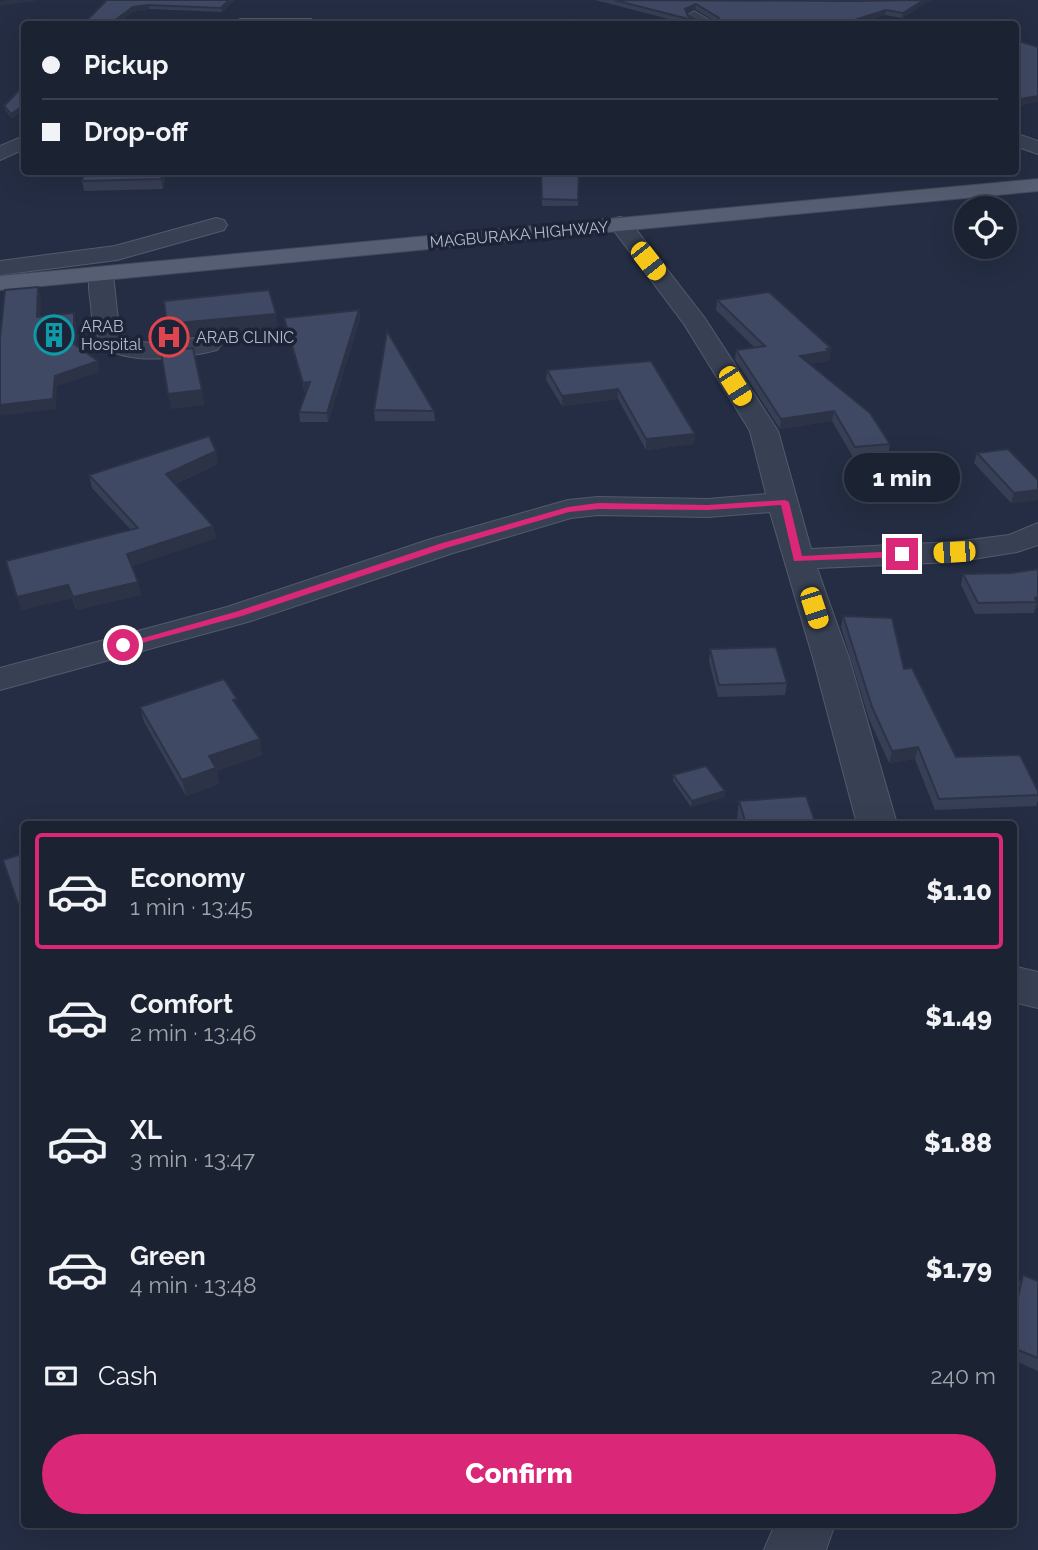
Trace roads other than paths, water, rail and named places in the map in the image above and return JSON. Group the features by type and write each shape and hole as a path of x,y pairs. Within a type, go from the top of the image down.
{"main road":[{"name":"MAGBURAKA HIGHWAY","path":"0,283 1038,185"}],"street":[{"path":"1019,141 1038,148"},
{"path":"0,154 21,144"},
{"path":"620,224 695,322 764,431 798,559 831,658 876,821"},
{"path":"0,268 117,253 216,225"},
{"path":"101,274 109,334 125,349 141,351 208,345"},
{"path":"0,679 239,614 442,546 568,509 598,506 708,508 785,502"},
{"path":"798,559 965,550 1017,543 1038,532"},
{"path":"1017,985 1038,990"},
{"path":"795,1550 803,1528"}],"place":[{"name":"ARAB Hospital","path":"54,335"},
{"name":"ARAB CLINIC","path":"169,337"}]}
